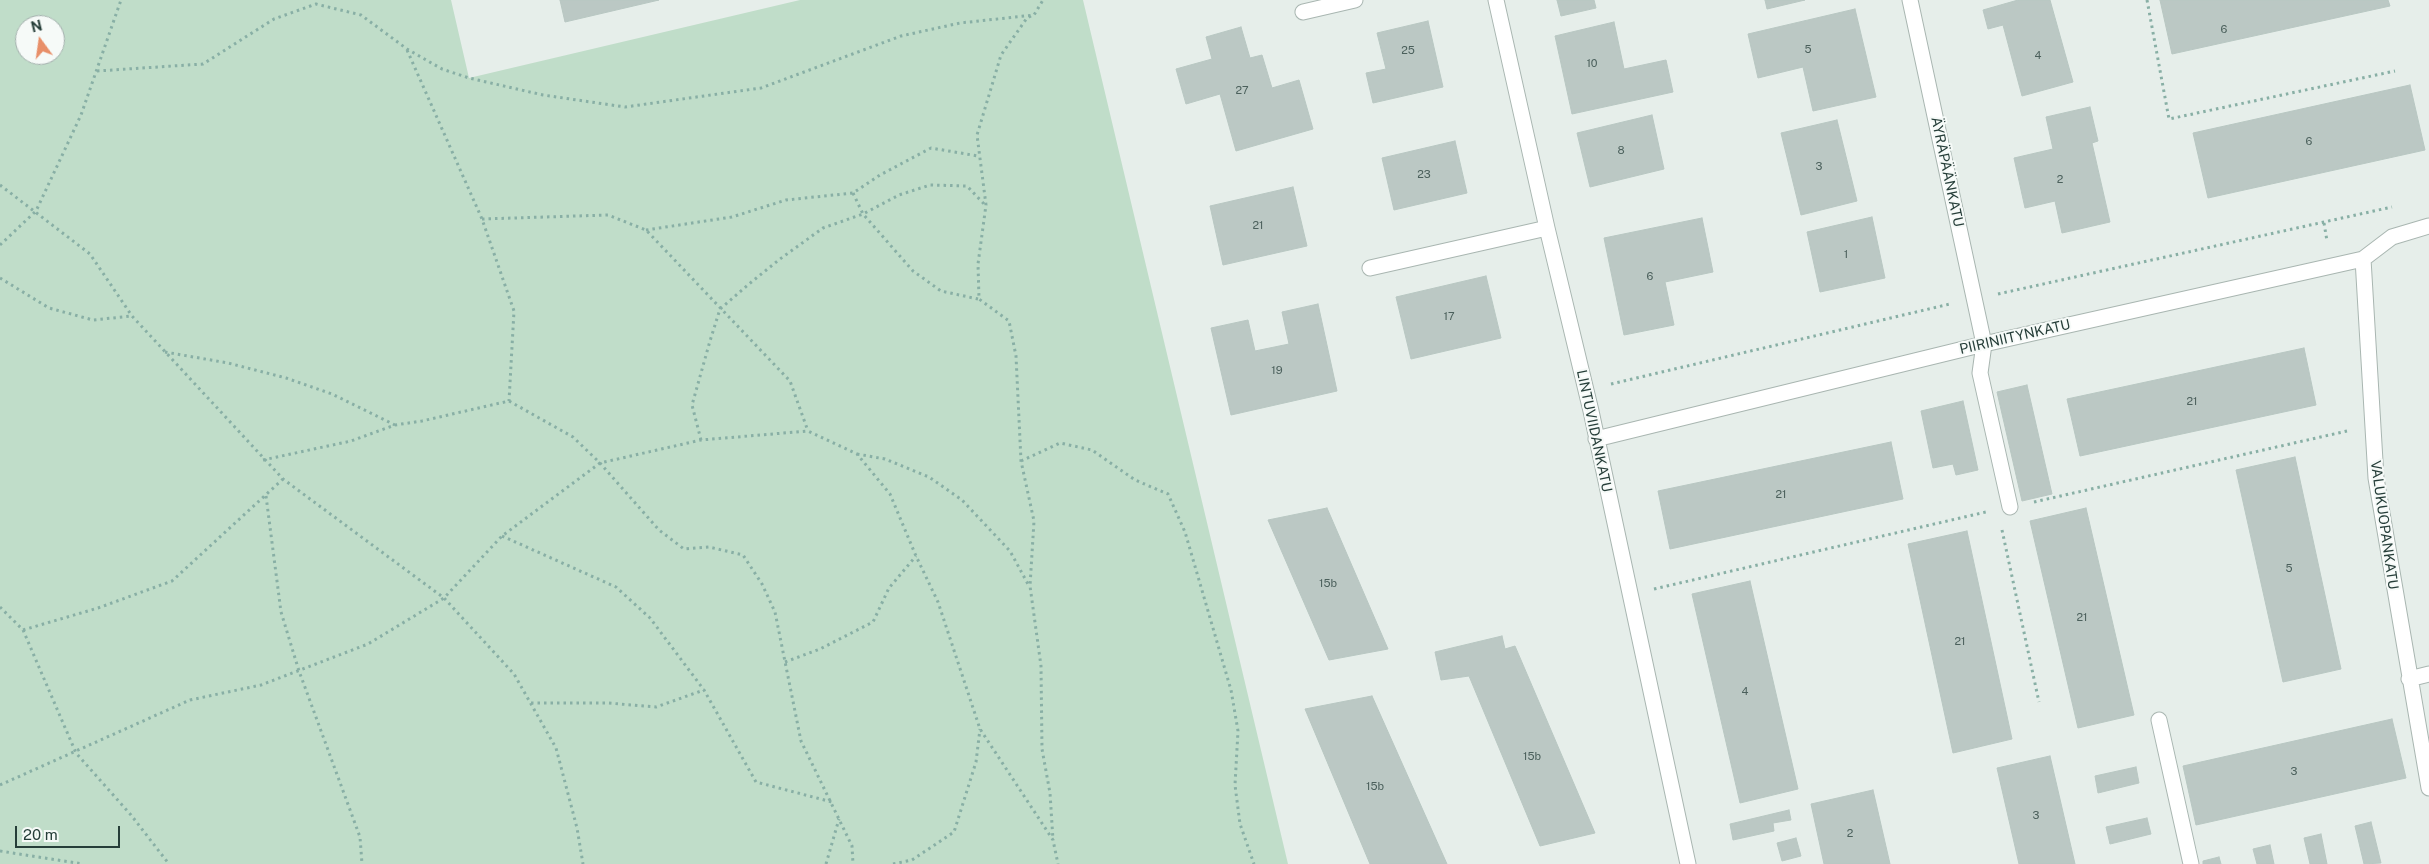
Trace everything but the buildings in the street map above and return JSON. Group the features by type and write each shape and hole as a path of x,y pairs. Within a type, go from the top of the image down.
{"street":[{"path":"1303,12 1355,0"},
{"name":"LINTUVIIDANKATU","path":"1496,0 1547,228 1586,390 1688,864"},
{"name":"ÄYRÄPÄÄNKATU","path":"1910,0 1984,344"},
{"name":"PIIRINIITYNKATU","path":"1596,439 1984,344 2363,259 2392,238 2429,226"},
{"path":"1370,268 1547,228"},
{"name":"VALUKUOPANKATU","path":"2363,259 2376,478 2429,788"},
{"path":"1984,344 1980,373 2010,507"},
{"path":"2409,679 2429,674"},
{"path":"2159,720 2191,864"}],"path":[{"path":"0,245 36,211 81,115 121,0"},
{"path":"979,299 978,264 986,205 985,185 978,156 977,135 1001,55 1027,18 1034,15 1043,0"},
{"path":"2147,0 2169,119 2395,71"},
{"path":"96,71 203,64 274,20 315,2 361,15 407,49 442,69 469,78 543,95 625,107 761,88 901,36 960,24 1034,15"},
{"path":"407,49 482,219 514,311 509,401"},
{"path":"646,230 732,217 786,200 853,193 880,174 930,148 978,156"},
{"path":"0,185 90,254 132,316 263,460 283,479 444,598 514,674 556,748 583,864"},
{"path":"701,440 692,405 720,309 780,259 823,228 863,214 899,195 930,185 967,186 986,205"},
{"path":"853,193 863,214 913,271 941,291 979,299 1009,321 1016,356 1021,462 1034,521 1030,586 1041,666 1042,749 1050,793 1058,864"},
{"path":"1586,390 1974,299 2400,206"},
{"path":"482,219 608,215 646,230 790,382 808,431"},
{"path":"0,278 49,308 93,320 132,316"},
{"path":"164,352 228,362 286,378 332,394 396,425"},
{"path":"263,460 351,441 396,425 509,401 573,437 600,463 658,530 684,549 708,547 743,555 762,584 775,612 801,741 852,846 853,864"},
{"path":"0,785 76,753 190,700 261,685 368,644 444,598 502,536 600,463 701,440 808,431 857,454 885,459 930,477 962,500 1010,551 1030,586"},
{"path":"1021,462 1060,443 1092,450 1135,480 1168,494 1185,532 1231,690 1238,731 1235,785 1240,824 1254,864"},
{"path":"857,454 890,494 938,602 980,728 1054,840"},
{"path":"23,630 98,608 172,581 283,479"},
{"path":"266,496 281,612 299,671 360,837 362,864"},
{"path":"2002,529 2039,702"},
{"path":"502,536 616,587 650,618 704,690 756,782 832,802"},
{"path":"785,662 820,649 873,622 889,588 916,556"},
{"path":"0,607 23,630 76,753 131,815 168,864"},
{"path":"530,704 608,703 656,707 704,690"},
{"path":"893,864 912,860 954,832 976,762 980,728"},
{"path":"826,864 839,819"},
{"path":"0,851 83,864"}],"green space":[{"path":"0,0 451,0 469,78 800,0 1083,0 1288,864 0,864"}]}
